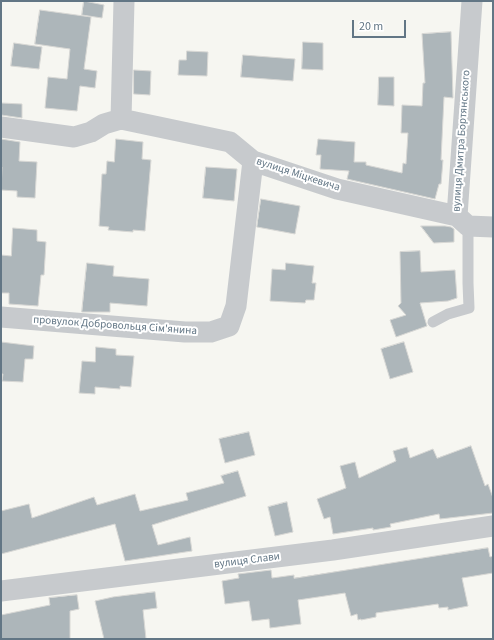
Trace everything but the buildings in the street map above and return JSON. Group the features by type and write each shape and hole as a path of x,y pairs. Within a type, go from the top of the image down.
{"street":[{"path":"1,127 74,137 91,132 104,124 121,119 124,1"},
{"name":"вулиця Дмитра Бортянського","path":"463,221 472,1"},
{"name":"вулиця Міцкевича","path":"121,119 230,142 253,161 337,189 463,221 493,227"},
{"name":"провулок Добровольця Сім'янина","path":"1,317 185,332 211,332 229,326 236,306 253,161"},
{"name":"вулиця Слави","path":"1,591 333,550 493,526"}],"lane":[{"name":"вулиця Дмитра Бортянського","path":"433,322 448,314 469,308 463,221"}]}
